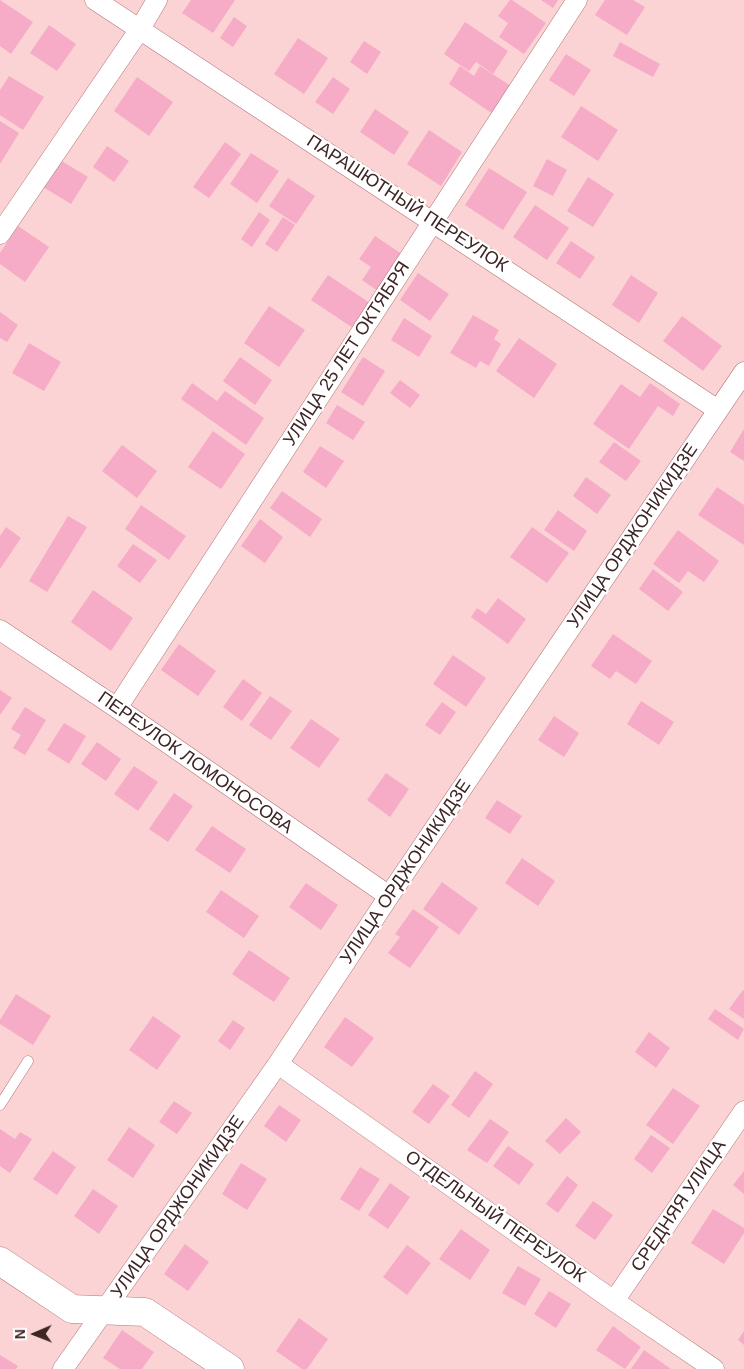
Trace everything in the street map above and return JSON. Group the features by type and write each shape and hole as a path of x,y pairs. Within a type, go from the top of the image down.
{"street":[{"name":"ПАРАШЮТНЫЙ ПЕРЕУЛОК","path":"95,0 718,410"},
{"path":"0,234 140,29 157,0"},
{"name":"УЛИЦА 25 ЛЕТ ОКТЯБРЯ","path":"117,708 577,0"},
{"name":"УЛИЦА ОРДЖОНИКИДЗЕ","path":"64,1369 278,1064 388,896 744,372"},
{"name":"ПЕРЕУЛОК ЛОМОНОСОВА","path":"0,630 117,708 388,896"},
{"name":"ОТДЕЛЬНЫЙ ПЕРЕУЛОК","path":"278,1064 614,1301 714,1369"},
{"name":"СРЕДНЯЯ УЛИЦА","path":"614,1301 744,1111"},
{"path":"0,1261 72,1309 145,1312 230,1369"}],"lane":[{"path":"0,1105 28,1061"}],"building":[{"path":"0,0 33,22 11,54 0,46"},
{"path":"191,0 235,0 213,33 182,13"},
{"path":"510,0 546,23 524,54 499,37 508,23 498,16"},
{"path":"541,0 558,0 553,8"},
{"path":"605,0 633,0 645,7 627,35 595,15"},
{"path":"234,17 247,26 233,47 220,38"},
{"path":"465,22 508,51 493,74 476,62 469,71 444,54"},
{"path":"49,25 76,44 57,71 30,53"},
{"path":"298,38 328,58 304,94 274,74"},
{"path":"364,41 381,52 367,74 350,62"},
{"path":"620,42 660,64 653,77 613,56"},
{"path":"566,54 591,70 574,96 549,80"},
{"path":"460,66 474,76 480,66 511,86 493,114 449,84"},
{"path":"9,76 44,97 23,130 0,115 0,90"},
{"path":"137,77 173,102 149,136 114,111"},
{"path":"333,77 350,89 333,114 315,102"},
{"path":"581,106 618,130 598,161 561,137"},
{"path":"375,109 409,132 394,155 360,132"},
{"path":"0,121 19,133 0,164"},
{"path":"429,130 462,152 441,186 407,164"},
{"path":"225,142 241,154 209,198 193,187"},
{"path":"107,146 129,161 114,182 93,167"},
{"path":"251,153 279,171 257,203 230,184"},
{"path":"547,159 567,170 553,196 533,186"},
{"path":"60,160 88,177 71,204 43,187"},
{"path":"489,168 527,192 503,230 465,205"},
{"path":"588,177 614,194 593,227 567,211"},
{"path":"288,178 315,196 296,224 269,206"},
{"path":"535,205 569,228 547,260 513,237"},
{"path":"259,212 270,220 252,247 241,239"},
{"path":"283,217 295,225 277,252 265,244"},
{"path":"18,226 49,247 25,282 0,264 0,253"},
{"path":"375,236 402,254 378,291 362,280 371,267 359,259"},
{"path":"571,241 595,257 580,279 556,263"},
{"path":"418,273 449,294 430,321 400,300"},
{"path":"328,275 370,303 353,328 311,300"},
{"path":"631,275 658,293 639,323 612,305"},
{"path":"269,306 305,330 279,367 244,343"},
{"path":"0,312 18,325 7,342 0,338"},
{"path":"473,315 499,330 494,339 501,344 489,366 480,361 476,368 450,353"},
{"path":"682,316 722,346 703,371 663,341"},
{"path":"404,318 432,336 419,357 391,340"},
{"path":"519,338 557,364 534,398 496,371"},
{"path":"29,343 61,362 44,391 12,373"},
{"path":"240,357 272,380 255,405 223,381"},
{"path":"363,357 385,371 363,406 341,392"},
{"path":"400,380 420,395 410,408 390,393"},
{"path":"192,383 217,401 225,391 264,418 246,445 181,399"},
{"path":"650,383 680,404 673,416 658,406 629,449 593,424 621,384 640,397"},
{"path":"337,405 365,422 353,440 326,423"},
{"path":"744,429 744,461 730,452"},
{"path":"213,431 245,454 221,489 188,467"},
{"path":"614,442 641,461 626,481 599,462"},
{"path":"122,445 157,471 137,498 102,471"},
{"path":"320,446 344,461 326,488 303,472"},
{"path":"586,477 611,495 597,514 573,496"},
{"path":"717,487 744,505 744,545 698,515"},
{"path":"282,491 322,519 310,537 270,508"},
{"path":"141,505 186,536 169,560 125,529"},
{"path":"558,510 587,531 574,551 544,530"},
{"path":"68,516 87,527 47,592 29,581"},
{"path":"260,519 283,537 265,563 241,546"},
{"path":"6,527 21,538 0,569 0,536"},
{"path":"532,527 569,553 547,583 510,557"},
{"path":"678,530 719,561 704,582 688,571 679,583 653,564"},
{"path":"133,544 157,560 140,583 117,566"},
{"path":"653,569 683,592 668,611 639,589"},
{"path":"93,590 133,618 111,651 71,622"},
{"path":"498,598 526,619 508,644 471,617 477,608 486,614"},
{"path":"613,634 652,661 636,684 616,671 610,679 591,666"},
{"path":"179,644 216,671 198,696 161,670"},
{"path":"453,655 486,678 466,707 433,684"},
{"path":"243,679 262,693 242,721 223,707"},
{"path":"0,690 12,698 0,715"},
{"path":"270,696 292,711 271,740 249,725"},
{"path":"641,701 674,722 659,745 627,724"},
{"path":"442,702 456,712 440,735 425,725"},
{"path":"25,707 46,720 25,755 13,748 21,735 11,729"},
{"path":"554,716 579,733 564,757 538,740"},
{"path":"311,719 340,739 319,768 290,748"},
{"path":"64,723 86,736 69,764 47,750"},
{"path":"97,742 121,759 106,781 81,764"},
{"path":"134,766 158,782 138,811 114,794"},
{"path":"386,773 409,789 390,817 367,800"},
{"path":"174,793 193,806 168,842 149,829"},
{"path":"497,800 522,816 510,834 485,818"},
{"path":"212,826 246,849 230,873 195,850"},
{"path":"522,858 555,881 538,906 505,883"},
{"path":"442,882 478,908 459,935 423,909"},
{"path":"306,883 338,905 321,930 289,907"},
{"path":"221,890 259,916 244,938 206,912"},
{"path":"413,909 439,927 410,968 388,953 400,937 395,934"},
{"path":"249,950 290,978 274,1002 232,974"},
{"path":"744,991 744,1019 729,1009"},
{"path":"16,994 51,1016 33,1045 0,1024 0,1020"},
{"path":"715,1009 744,1029 738,1040 708,1019"},
{"path":"153,1016 181,1036 157,1070 129,1050"},
{"path":"345,1017 374,1038 352,1067 324,1047"},
{"path":"233,1020 245,1028 230,1050 218,1041"},
{"path":"649,1032 670,1048 656,1068 635,1052"},
{"path":"475,1071 493,1084 469,1118 451,1105"},
{"path":"433,1084 450,1096 429,1124 412,1112"},
{"path":"673,1088 700,1106 673,1144 646,1125"},
{"path":"174,1101 192,1113 177,1134 159,1122"},
{"path":"279,1105 301,1120 286,1142 264,1126"},
{"path":"566,1118 581,1132 560,1154 545,1141"},
{"path":"490,1119 509,1132 487,1163 467,1150"},
{"path":"129,1127 155,1145 133,1178 107,1160"},
{"path":"0,1129 15,1139 20,1132 32,1139 10,1173 0,1166"},
{"path":"651,1135 670,1148 652,1173 634,1159"},
{"path":"508,1146 534,1164 519,1185 493,1166"},
{"path":"53,1151 76,1167 57,1195 33,1179"},
{"path":"241,1163 267,1179 247,1210 222,1194"},
{"path":"360,1167 380,1179 359,1211 340,1199"},
{"path":"744,1171 744,1194 733,1185"},
{"path":"567,1176 578,1185 558,1213 546,1204"},
{"path":"390,1183 410,1197 388,1229 368,1215"},
{"path":"93,1189 118,1206 99,1234 74,1216"},
{"path":"593,1201 613,1215 595,1240 575,1226"},
{"path":"713,1209 744,1228 744,1233 724,1264 691,1243"},
{"path":"461,1229 490,1250 470,1280 439,1259"},
{"path":"185,1244 209,1262 188,1291 164,1274"},
{"path":"407,1245 431,1263 407,1295 383,1277"},
{"path":"518,1266 541,1279 525,1306 502,1293"},
{"path":"549,1291 571,1304 556,1328 534,1314"},
{"path":"299,1318 328,1339 307,1369 302,1369 276,1351"},
{"path":"613,1326 641,1347 625,1369 596,1350"},
{"path":"122,1330 154,1352 142,1369 120,1369 103,1358"},
{"path":"744,1331 744,1345 738,1340"},
{"path":"644,1350 671,1369 631,1369"},
{"path":"0,1355 18,1366 16,1369 0,1369"}]}
